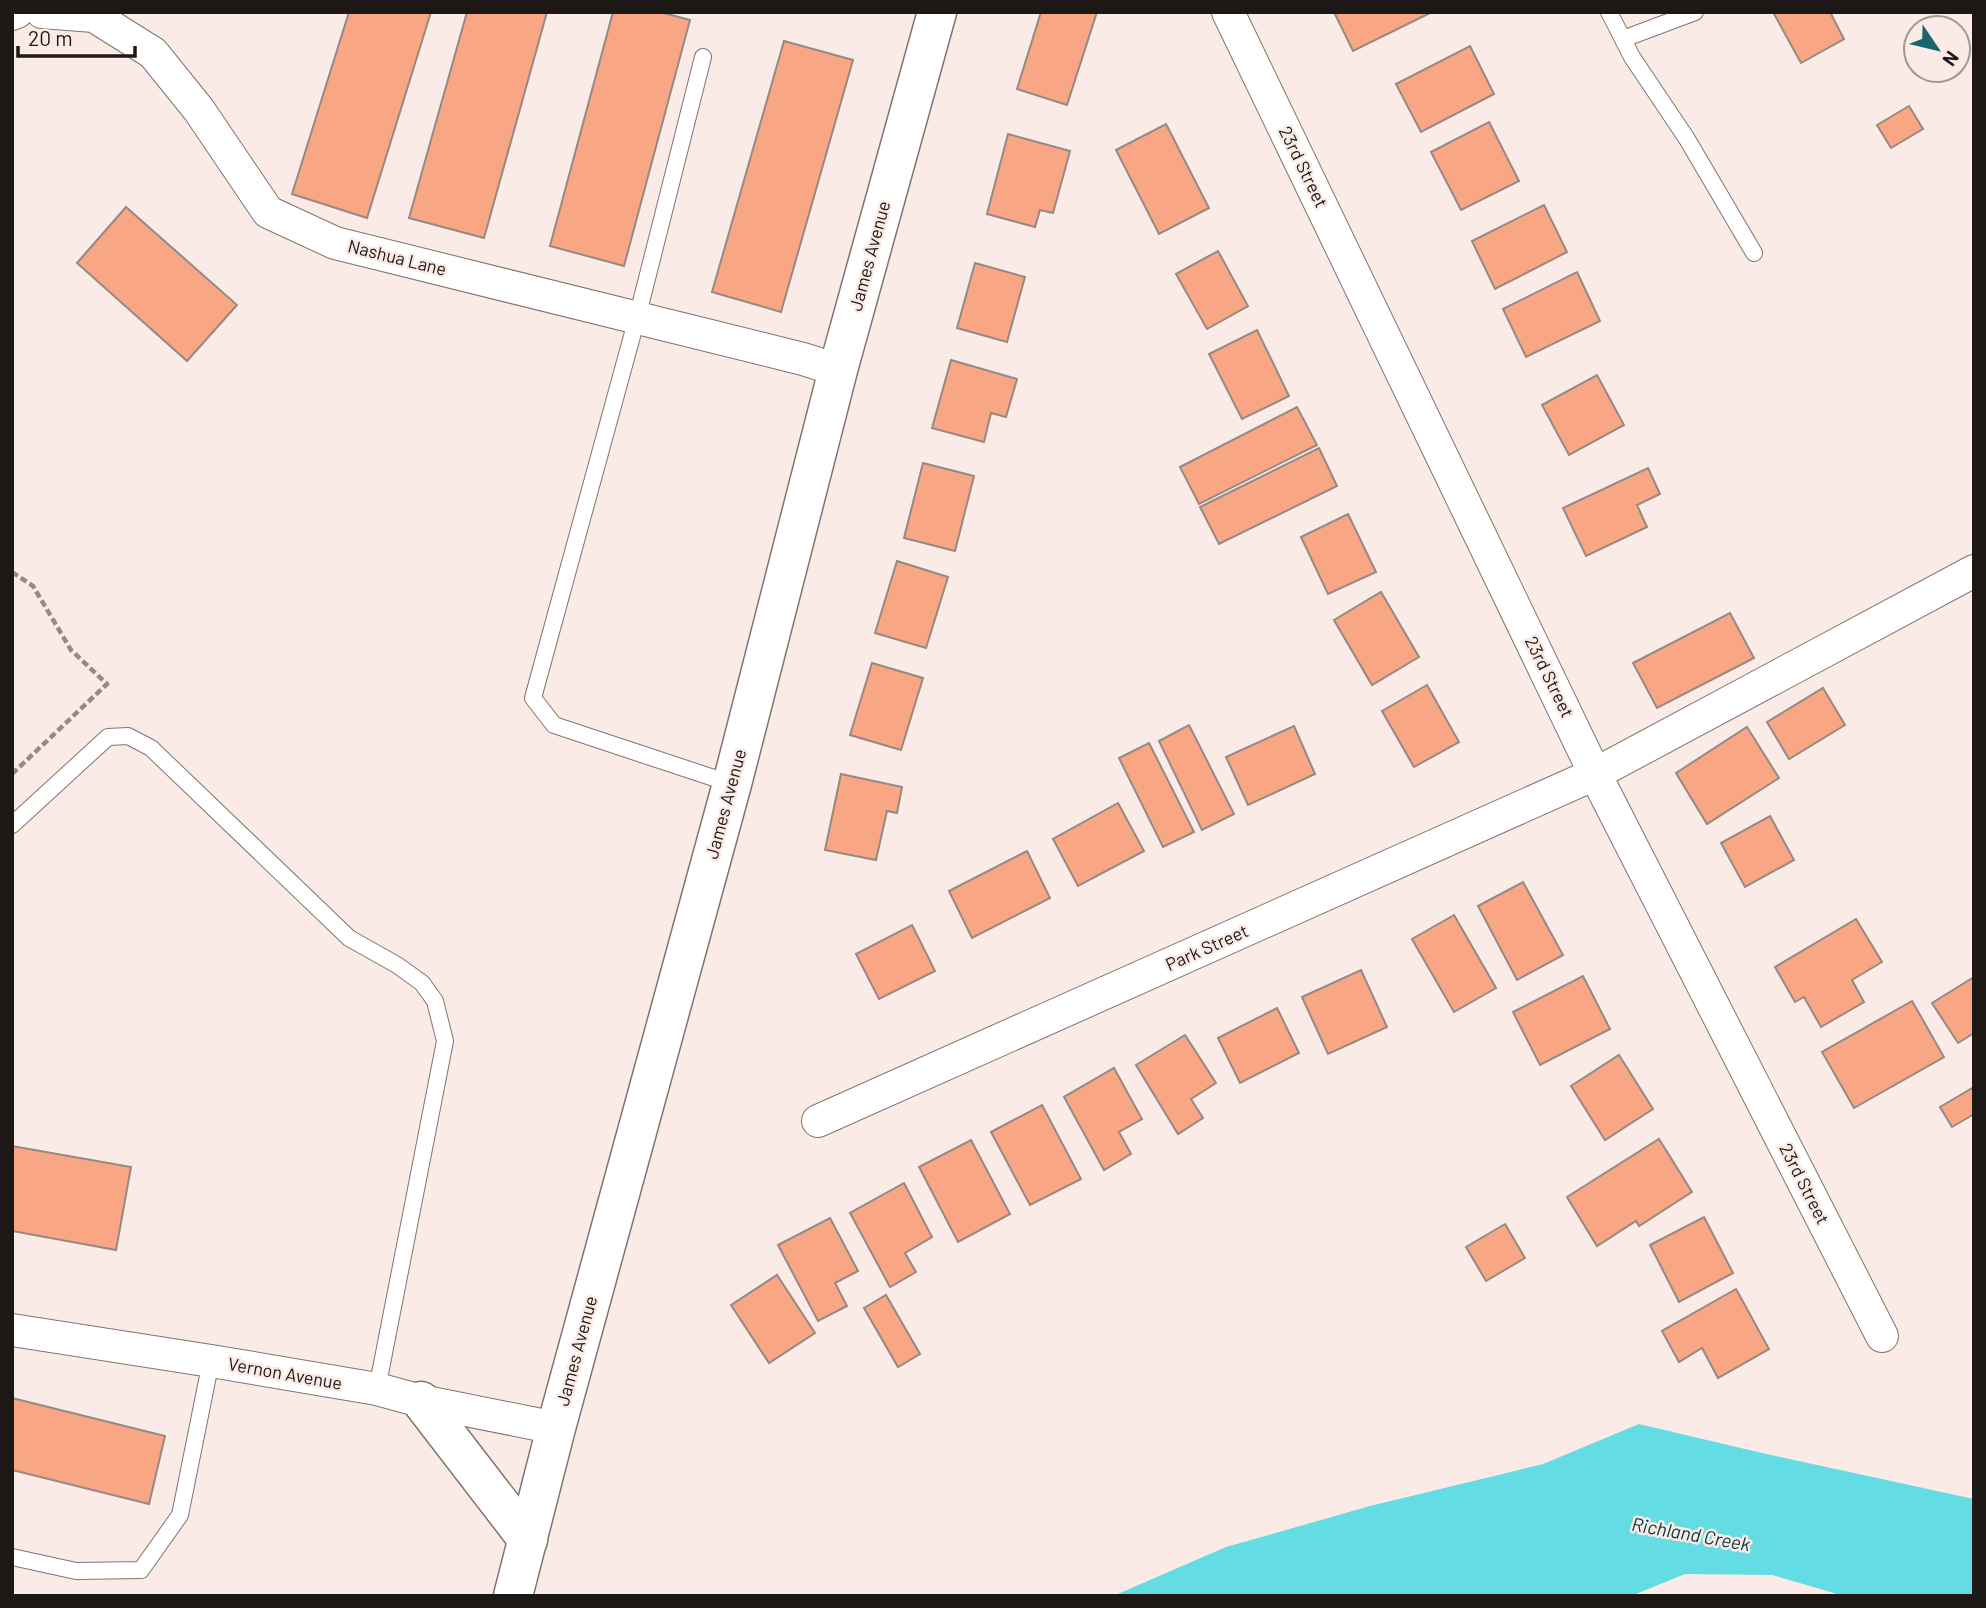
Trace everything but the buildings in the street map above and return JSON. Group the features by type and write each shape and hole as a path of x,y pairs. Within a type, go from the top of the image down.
{"street":[{"name":"Nashua Lane","path":"42,12 94,16 153,53 199,110 268,212 335,243 838,370"},
{"name":"James Avenue","path":"513,1596 556,1428 732,783 838,370 937,12"},
{"name":"23rd Street","path":"1228,12 1595,774 1882,1336"},
{"name":"Park Street","path":"818,1121 1595,774 1974,571"},
{"name":"Vernon Avenue","path":"12,1330 377,1390 556,1428"},
{"path":"421,1401 528,1540"}],"lane":[{"path":"1609,12 1632,58 1687,139 1754,253"},
{"path":"1623,39 1695,12"},
{"path":"703,57 636,318 533,698 554,725 732,783"},
{"path":"12,825 108,737 128,736 151,748 349,938 397,965 422,983 435,1002 445,1041 377,1390"},
{"path":"12,1557 76,1571 141,1570 180,1515 211,1361"}],"path":[{"path":"12,572 33,586 71,650 107,684 12,774"}],"water":[{"name":"Richland Creek","path":"1639,1424 1974,1499 1974,1596 1844,1596 1772,1575 1685,1574 1631,1596 1113,1596 1226,1547 1370,1506 1543,1464"}]}
